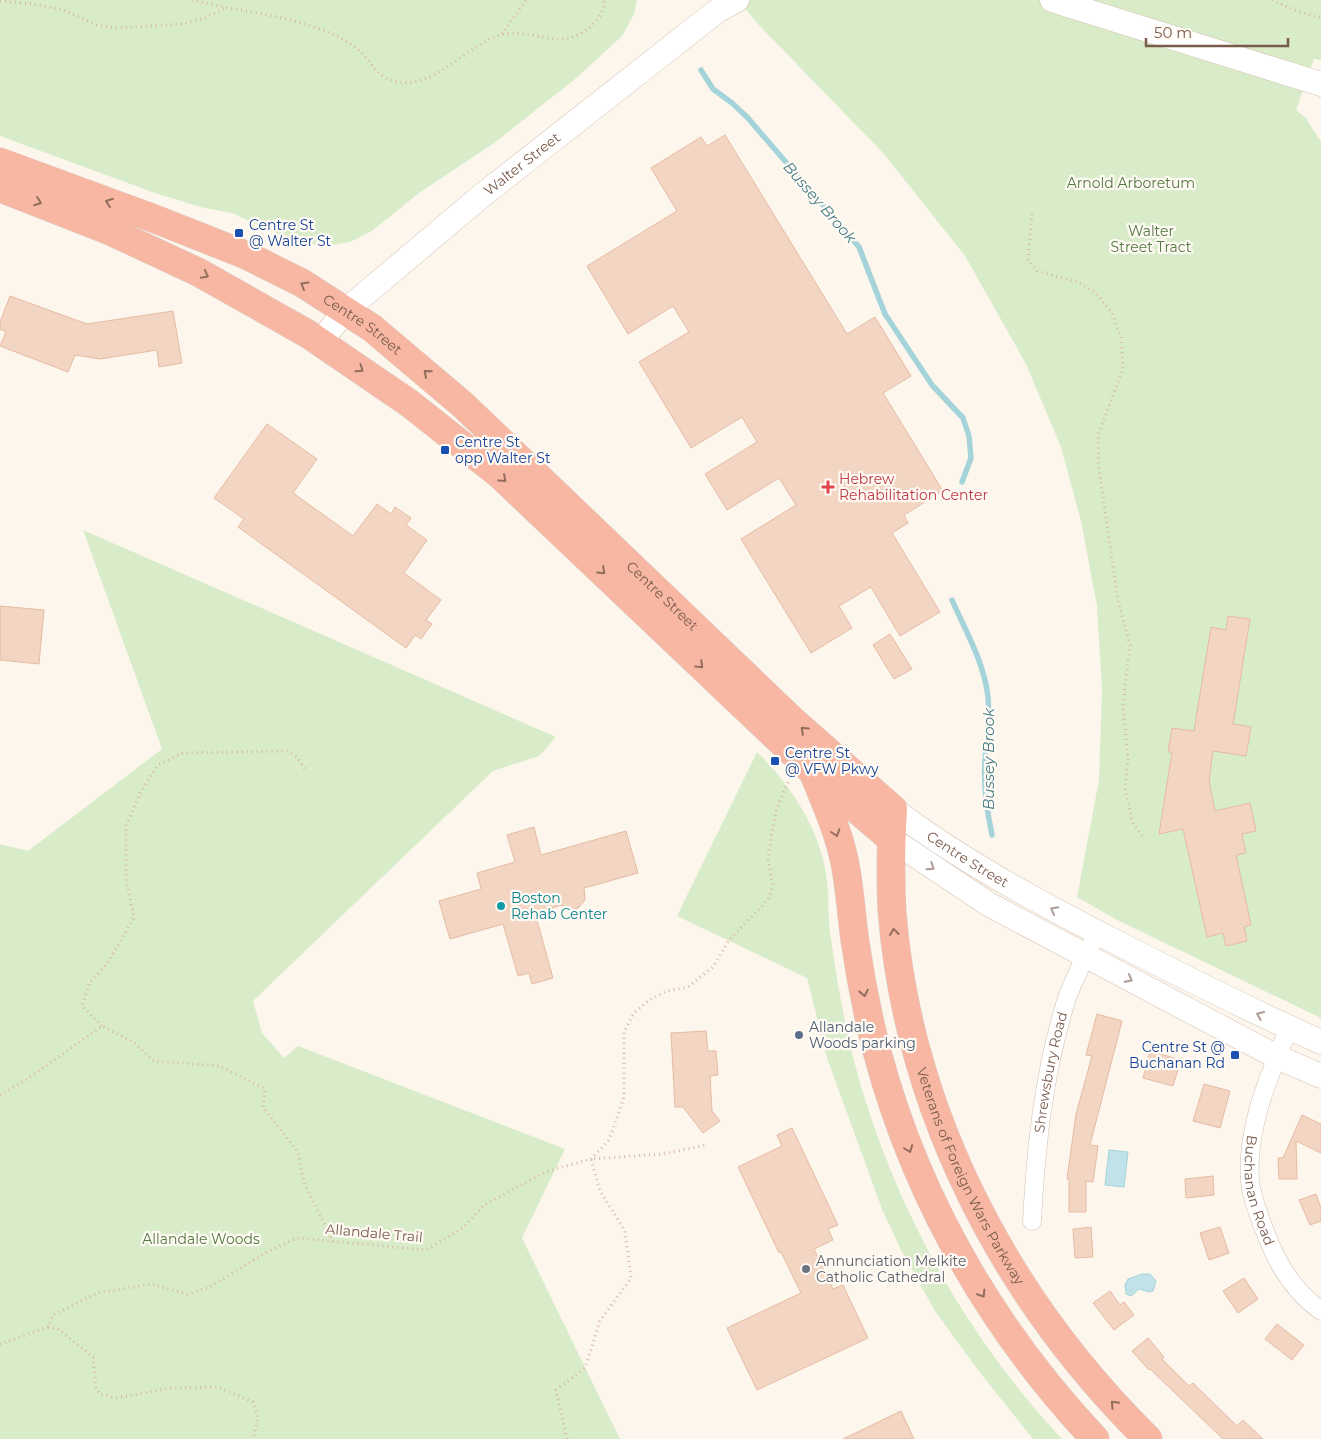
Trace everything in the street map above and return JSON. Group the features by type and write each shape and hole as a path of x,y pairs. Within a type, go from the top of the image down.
{"highway":[{"name":"Centre Street","path":"0,162 155,218 246,256 285,274 346,310 403,352 463,405 785,713 892,809"},
{"name":"Centre Street","path":"0,188 76,217 174,259 252,301 320,342 408,403 488,465 800,777 891,839"},
{"path":"800,777 833,823 844,859 860,971 878,1056 898,1120 923,1184 955,1248 992,1310 1055,1395 1095,1439"},
{"name":"Veterans of Foreign Wars Parkway","path":"892,809 892,910 902,985 924,1077 946,1140 974,1201 1024,1290 1083,1370 1148,1439"}],"main road":[{"name":"Walter Street","path":"320,342 346,310 485,193 713,14 737,0"},
{"path":"1052,0 1321,84"},
{"name":"Centre Street","path":"892,809 974,864 1097,932 1205,988 1321,1042"},
{"name":"Centre Street","path":"891,839 990,905 1277,1057 1321,1076"}],"street":[{"name":"Shrewsbury Road","path":"1032,1221 1039,1128 1051,1062 1067,998 1097,932"},
{"name":"Buchanan Road","path":"1289,1028 1266,1084 1255,1123 1250,1155 1250,1182 1261,1220 1273,1251 1290,1280 1309,1302 1321,1311"}],"path":[{"path":"192,0 226,8 274,14 333,34 352,45 381,76 401,83 437,72 502,35 526,0"},
{"path":"502,35 551,40 578,35 589,28 598,18 604,7 604,0"},
{"path":"1272,0 1292,9 1321,18"},
{"path":"0,1 64,10 98,25 115,28 183,24 202,19 226,8"},
{"path":"1032,214 1028,259 1037,271 1076,282 1095,292 1112,313 1121,337 1123,369 1098,435 1099,469 1118,601 1130,645 1123,704 1128,759 1125,788 1133,823 1143,837"},
{"path":"307,772 297,757 287,751 183,753 158,765 140,792 126,826 126,878 134,918 107,964 90,982 82,1006 102,1026 133,1042 154,1061 220,1066 265,1089 263,1107 298,1152 304,1183 333,1242"},
{"path":"567,1439 556,1390 585,1368 600,1321 631,1278 626,1232 600,1192 592,1159 609,1140 624,1097 624,1032 634,1013 649,1000 667,991 688,987 713,967 729,940 768,900 773,885 768,859 777,808 800,777"},
{"path":"0,1095 26,1080 102,1026"},
{"name":"Allandale Trail","path":"0,1344 48,1326 54,1315 97,1293 151,1284 187,1294 210,1288 266,1253 297,1238 426,1250 464,1228 484,1205 545,1172 592,1159 662,1154 707,1145"},
{"path":"48,1326 58,1329 78,1343 92,1358 96,1388 100,1394 116,1398 171,1388 218,1387 253,1402 258,1419 253,1439"}],"green space":[{"path":"0,0 637,0 634,14 622,36 574,80 494,143 419,193 372,231 350,242 316,245 290,240 232,213 204,208 155,193 0,136"},
{"name":"Walter Street Tract","path":"738,0 1321,0 1321,60 1314,59 1296,110 1305,117 1321,142 1321,1018 1117,920 1077,897 1099,780 1102,690 1097,606 1081,521 1061,447 1026,364 965,256 884,154 758,24"},
{"name":"Allandale Woods","path":"83,530 556,737 539,756 493,771 253,1001 262,1033 284,1058 298,1046 565,1149 522,1238 620,1439 0,1439 0,844 28,851 162,749"},
{"path":"757,752 781,778 801,808 817,840 828,888 830,932 837,980 854,1061 888,1164 910,1214 962,1310 1026,1398 1062,1439 1033,1439 978,1370 935,1311 901,1250 882,1209 827,1058 807,978 677,916"}],"water":[{"path":"1109,1150 1128,1152 1124,1187 1105,1185"},
{"path":"1142,1274 1150,1274 1156,1281 1153,1291 1149,1292 1139,1289 1131,1296 1126,1294 1125,1285 1128,1279"}],"building":[{"path":"725,135 847,334 875,317 911,376 883,393 943,491 904,515 908,523 892,533 940,612 900,636 871,587 839,606 852,628 811,653 741,539 796,505 779,478 727,510 705,474 757,442 742,417 691,448 639,362 689,332 673,306 628,334 587,266 677,211 651,168 701,137 707,146"},
{"path":"10,296 87,324 173,311 182,363 159,367 157,350 100,359 75,355 68,372 0,346 6,332 0,329 0,322"},
{"path":"267,424 317,459 293,493 353,536 377,504 391,514 395,507 411,518 406,525 427,540 404,573 441,600 426,620 432,624 421,639 415,635 406,648 238,527 244,519 214,498"},
{"path":"0,606 44,610 39,664 0,660"},
{"path":"1228,616 1250,619 1233,724 1251,727 1246,756 1213,751 1209,781 1215,811 1250,803 1256,831 1242,834 1246,853 1236,855 1251,925 1244,927 1247,941 1226,946 1223,933 1207,937 1183,829 1159,834 1172,752 1168,752 1172,728 1194,731 1211,627 1226,630"},
{"path":"890,634 912,669 894,679 873,645"},
{"name":"Boston Rehab Center","path":"534,827 541,855 626,831 638,873 584,888 585,900 578,908 570,910 562,905 535,913 553,978 532,984 529,973 518,976 503,924 450,939 439,901 481,889 477,873 515,862 507,835"},
{"path":"1097,1014 1122,1021 1090,1145 1098,1146 1093,1182 1086,1181 1086,1212 1069,1212 1069,1179 1067,1179 1076,1114 1092,1056 1086,1055"},
{"path":"706,1031 708,1051 716,1051 718,1075 710,1076 712,1111 720,1121 703,1133 683,1107 675,1107 671,1033"},
{"path":"1150,1051 1181,1060 1173,1086 1143,1078"},
{"path":"1204,1084 1230,1091 1220,1128 1193,1121"},
{"path":"1302,1115 1321,1124 1321,1153 1296,1141 1297,1179 1279,1179 1278,1158 1283,1158"},
{"name":"Annunciation Melkite Catholic Cathedral","path":"792,1128 838,1225 828,1229 833,1240 814,1249 833,1289 843,1285 868,1338 757,1390 727,1328 801,1293 781,1252 779,1253 738,1167 782,1146 777,1135"},
{"path":"1213,1176 1214,1195 1186,1198 1185,1179"},
{"path":"1316,1194 1321,1208 1321,1221 1310,1225 1299,1200"},
{"path":"1091,1227 1093,1257 1075,1258 1073,1229"},
{"path":"1220,1227 1229,1253 1209,1260 1200,1233"},
{"path":"1244,1278 1258,1299 1238,1313 1223,1291"},
{"path":"1110,1291 1120,1305 1124,1302 1134,1315 1114,1330 1093,1303"},
{"path":"1277,1324 1304,1345 1292,1360 1265,1339"},
{"path":"1148,1338 1164,1357 1162,1359 1189,1386 1193,1383 1237,1426 1243,1420 1263,1439 1223,1439 1149,1370 1132,1351"},
{"path":"901,1411 914,1439 843,1439"}],"waterway":[{"name":"Bussey Brook","path":"701,70 713,89 747,117 859,247 885,314 932,385 963,418 969,436 971,458 962,482"},
{"name":"Bussey Brook","path":"952,600 974,647 986,684 989,714 985,781 992,835"}],"place":[{"name":"Centre St @ Walter St","path":"239,233"},
{"name":"Centre St opp Walter St","path":"445,450"},
{"name":"Hebrew Rehabilitation Center","path":"828,487"},
{"name":"Centre St @ VFW Pkwy","path":"775,761"},
{"name":"Boston Rehab Center","path":"501,906"},
{"name":"Allandale Woods parking","path":"799,1035"},
{"name":"Centre St @ Buchanan Rd","path":"1235,1055"},
{"name":"Annunciation Melkite Catholic Cathedral","path":"806,1269"}],"park label":[{"name":"Arnold Arboretum","path":"1131,183"}]}
